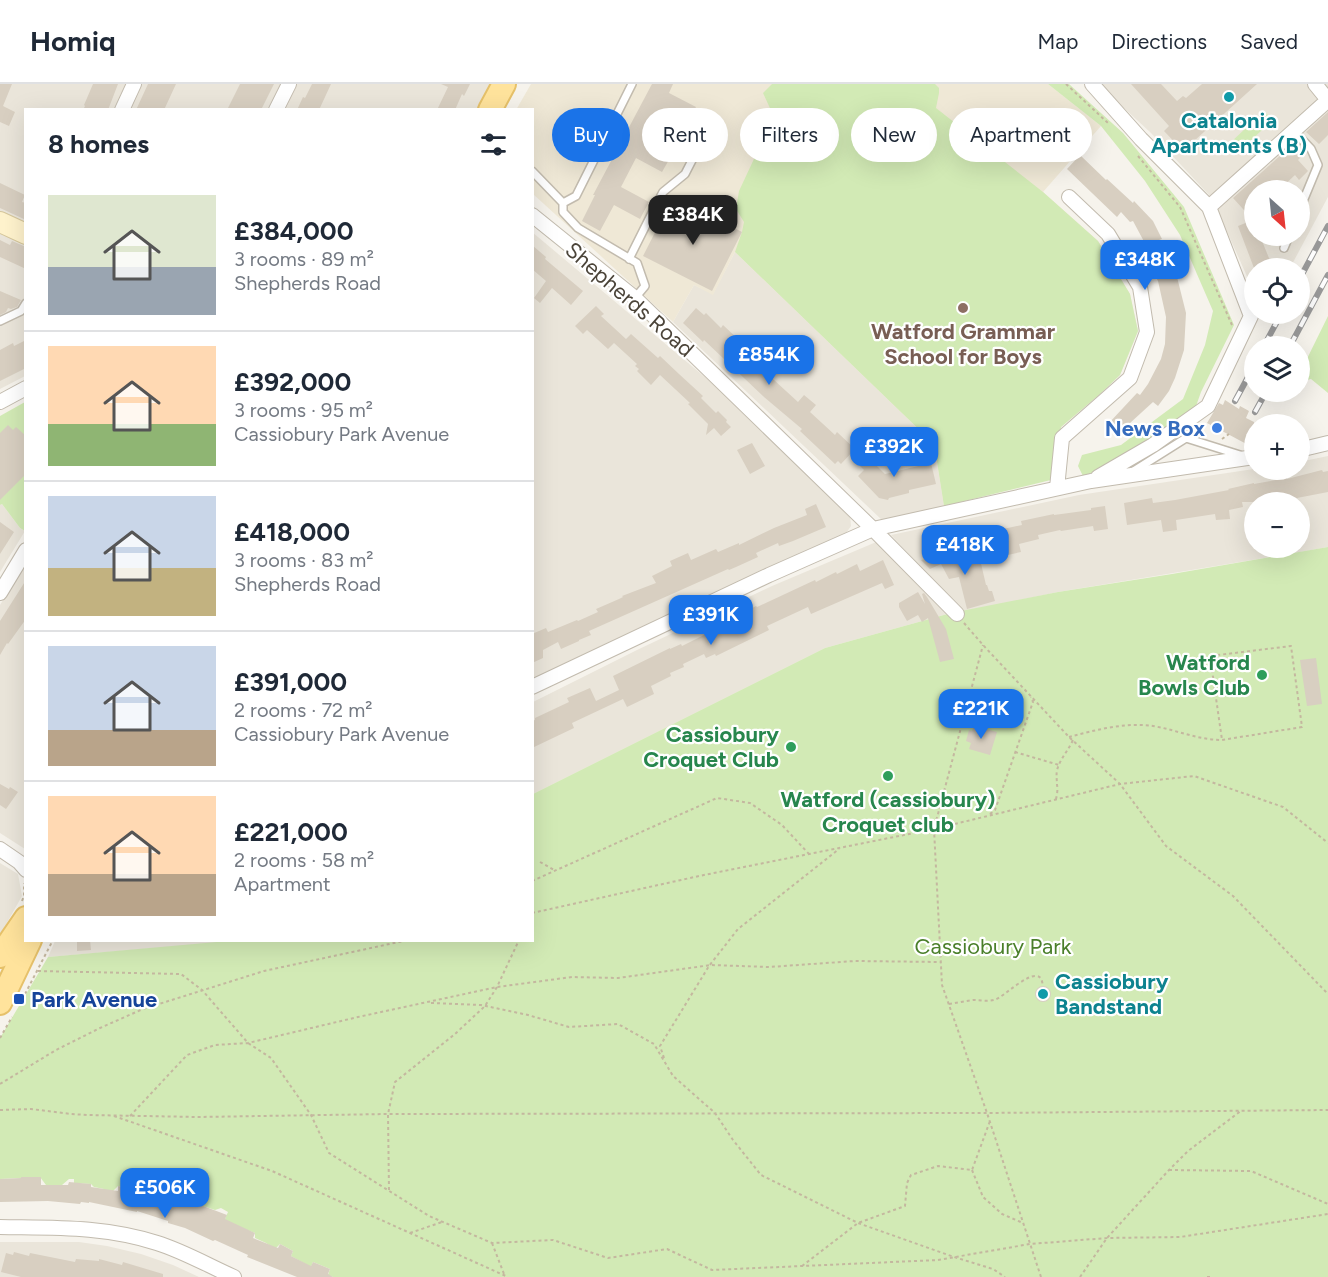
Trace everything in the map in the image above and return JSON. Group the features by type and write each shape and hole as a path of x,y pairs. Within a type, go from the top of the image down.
{"main road":[{"path":"491,108 504,84"},
{"path":"0,956 24,921"},
{"path":"0,1004 29,942"}],"street":[{"path":"123,108 134,84"},
{"path":"277,108 289,84"},
{"path":"1091,481 1153,445 1208,406 1251,316 1209,207 1141,139 1092,84"},
{"path":"1209,207 1328,100 1315,84"},
{"path":"1057,488 1062,438 1130,378 1147,332 1140,287 1108,234 1069,197"},
{"name":"Shepherds Road","path":"534,217 635,298 873,529 957,614"},
{"path":"0,222 24,233"},
{"path":"0,402 24,389"},
{"path":"1310,447 1328,443"},
{"path":"534,686 768,575 873,529 1091,481 1244,459"},
{"path":"0,593 24,553"},
{"path":"0,849 22,866"},
{"path":"0,1227 70,1228 137,1237 160,1244 234,1277"}],"lane":[{"path":"563,203 576,196 632,84"},
{"path":"1294,131 1311,149 1318,165 1310,184"},
{"path":"629,259 663,192 685,174 691,162"},
{"path":"534,173 563,203 563,212 578,228 637,263 645,286 635,298"},
{"path":"0,321 21,310 24,306"},
{"path":"1125,477 1186,438 1244,456"}],"path":[{"path":"1066,84 1109,124"},
{"path":"1136,153 1180,207 1232,324"},
{"path":"1213,446 1228,434"},
{"path":"957,614 983,645 1070,737 1120,784 1166,846 1233,896 1328,994"},
{"path":"983,645 934,829 942,985 1041,1277"},
{"path":"1070,737 1089,731 1152,726 1210,740 1222,740 1302,727 1291,646 1210,656 1222,740"},
{"path":"988,816 996,810 1033,702 1030,695"},
{"path":"1056,799 1057,771 1073,740"},
{"path":"1015,752 1059,765"},
{"path":"534,913 699,876 934,829 1120,784 1194,776 1283,807 1328,843"},
{"path":"534,880 717,798 750,803 782,825 809,854"},
{"path":"664,1061 660,1046 709,966 738,929 840,848"},
{"path":"540,862 555,871"},
{"path":"0,1084 56,1050 143,1009 264,971 399,942"},
{"path":"389,1190 388,1114 395,1082 455,1034 485,1006 497,987 518,942"},
{"path":"130,1116 187,1055 215,1045 248,1043 497,987 572,977 618,978 709,966 769,967 855,961 941,962"},
{"path":"38,971 181,974 202,990 248,1043 271,1058 310,1115 329,1153 429,1216 492,1243 553,1240 608,1258 668,1249 712,1270 938,1260 1030,1244 1107,1238 1180,1237 1328,1214"},
{"path":"949,1004 999,999 1014,986 1034,975 1042,979 1043,986"},
{"path":"427,1003 485,1006 569,1027 618,1024 654,1044 673,1076 716,1113 760,1175 858,1223 993,1269 1005,1277"},
{"path":"0,1110 31,1109 71,1114 198,1117 388,1114 1328,1110"},
{"path":"1080,1277 1107,1238 1169,1170 1188,1151 1243,1110"},
{"path":"111,1115 272,1171 508,1277"},
{"path":"990,1121 972,1170 983,1197 1002,1214 1023,1223"},
{"path":"802,1266 858,1223 905,1206 907,1183 911,1175 938,1166 972,1170"},
{"path":"1169,1170 1251,1171 1328,1204"},
{"path":"411,1233 443,1222"},
{"path":"492,1243 504,1275"}],"shaded area":[{"path":"0,84 492,84 480,108 24,108 24,225 0,213"},
{"name":"Watford Grammar School for Boys","path":"531,84 1048,84 1078,108 949,108 949,162 1069,162 1043,192 1098,241 1130,294 1138,331 1120,375 1061,427 1057,473 944,506 932,442 735,252 713,295 694,285 673,322 534,195 534,108 517,108"},
{"path":"1098,84 1328,84 1328,197 1310,231 1310,180 1244,180 1244,246 1302,246 1295,258 1244,258 1244,270 1212,198 1151,133"},
{"name":"Watford Grammar School for Boys","path":"1092,119 1101,126 1092,136"},
{"path":"0,230 24,241 24,377 0,389"},
{"path":"534,234 731,399 850,515 851,526 844,536 713,593 534,680"},
{"path":"735,252 932,442 944,506 882,520 673,322 694,285 713,294"},
{"path":"1328,456 1328,547 1310,550 1310,492 1244,492 1244,558 1265,558 1058,592 963,612 891,535 1079,495 1244,470 1244,480 1310,480 1310,460"},
{"path":"2,504 24,533 0,572 0,505"},
{"path":"881,540 951,613 825,648 534,794 534,702 772,586"},
{"path":"24,566 24,848 0,833 0,605"},
{"path":"0,863 18,874 22,896 0,935"},
{"path":"55,942 227,942 48,957"},
{"path":"0,1242 79,1242 107,1246 141,1254 199,1277 0,1277"}],"green space":[{"name":"Watford Grammar School for Boys","path":"772,84 935,84 939,88 936,108 851,108 851,162 937,162 937,109 949,118 949,162 1005,162 1043,192 1098,241 1130,294 1138,331 1120,375 1061,427 1055,479 944,506 932,442 735,252 744,222 736,209 739,191 753,162 839,162 839,108 770,108 763,93"},
{"path":"1048,84 1069,84 1123,133 1184,207 1234,325 1195,409 1096,478 1083,476 1078,466 1082,455 1121,445 1183,399 1205,345 1213,311 1180,235 1145,181 1101,126 1092,119 1092,108 1078,108"},
{"path":"1264,111 1273,120 1238,152 1230,143"},
{"path":"1328,316 1328,393 1310,379 1310,353"},
{"path":"24,403 24,530 2,504 0,505 0,416"},
{"name":"Cassiobury Park","path":"1328,547 1328,1277 333,1277 328,1275 330,1269 313,1262 311,1267 291,1256 293,1251 280,1244 275,1249 255,1238 255,1233 224,1221 228,1212 221,1208 215,1210 194,1203 190,1207 190,1201 171,1196 165,1204 141,1195 141,1192 118,1186 111,1193 91,1184 74,1183 74,1179 69,1179 62,1185 46,1185 40,1177 0,1179 0,1038 48,957 217,942 534,942 534,794 825,648 951,613 1058,592 1264,558 1310,558 1310,550"}],"building":[{"path":"0,84 12,84 3,106 15,112 9,126 0,122"},
{"path":"93,84 118,84 109,108 84,108"},
{"path":"148,84 176,84 165,108 137,108"},
{"path":"240,84 274,84 262,108 228,108"},
{"path":"312,84 331,84 320,108 298,108 303,97 305,98"},
{"path":"441,84 470,84 464,96 462,94 456,108 438,108 448,87"},
{"path":"652,84 673,84 669,93 696,107 642,108 642,161 636,158 621,187 649,202 640,219 614,205 600,231 582,221 611,162 630,162 630,125"},
{"path":"1131,84 1161,84 1177,101 1183,96 1186,98 1202,84 1257,84 1183,151 1164,131 1169,126"},
{"path":"1328,112 1328,135 1319,144 1306,132"},
{"path":"1292,145 1302,156 1298,160 1308,171 1299,180 1295,175 1290,180 1253,180"},
{"path":"643,162 668,162 662,172"},
{"path":"1074,162 1087,162 1133,203 1134,201 1153,221 1162,239 1159,240 1176,273 1186,313 1184,350 1169,391 1158,406 1153,402 1118,434 1109,423 1137,393 1140,395 1148,384 1161,359 1165,344 1166,317 1158,281 1143,252 1148,249 1133,221 1130,222 1121,212 1117,217 1067,169"},
{"path":"0,183 24,195 22,202 24,202 24,219 0,208"},
{"path":"1244,188 1244,210 1233,198"},
{"path":"670,203 706,221 709,215 742,232 712,291 643,256"},
{"path":"1244,224 1244,242 1238,226"},
{"path":"0,240 10,245 12,241 24,246 24,268 0,257"},
{"path":"1246,246 1264,246 1269,258 1250,258"},
{"path":"534,247 583,291 571,305 552,288 540,303 534,298 546,281 534,271"},
{"path":"0,291 21,300 17,307 8,308 0,315"},
{"path":"596,306 604,314 601,316 626,339 631,334 658,358 660,356 703,396 701,398 716,413 718,411 727,420 726,422 731,427 721,436 714,428 706,435 708,424 688,404 690,403 660,375 651,385 637,371 639,369 635,366 637,364 614,343 608,349 587,330 583,334 575,326"},
{"path":"696,308 704,315 706,313 721,328 723,325 755,355 751,359 798,402 804,395 816,405 810,412 835,435 837,432 855,449 841,464 838,461 835,464 800,431 802,429 683,323"},
{"path":"24,341 24,369 0,381 0,350 13,343 14,346"},
{"path":"1225,400 1239,409 1240,406 1249,411 1248,414 1244,414 1244,443 1207,423 1219,403 1223,405"},
{"path":"8,425 13,430 16,427 24,434 24,476 0,500 0,433"},
{"path":"752,443 765,466 750,474 737,450"},
{"path":"869,449 877,457 872,461 885,474 931,463 936,484 909,490 909,493 888,500 879,498 858,476 864,470 856,462"},
{"path":"1328,471 1328,492 1310,495 1310,492 1244,492 1243,507 1229,510 1230,519 1216,520 1215,514 1176,520 1177,530 1163,532 1161,520 1127,525 1124,503 1152,498 1153,503 1175,500 1276,480 1310,480 1310,473"},
{"path":"816,504 826,527 756,553 758,557 589,631 591,635 561,649 558,642 543,650 543,658 534,662 534,633 546,628 548,632 578,621 598,612 596,609 622,596 656,583 652,576 672,566 670,561 688,553 691,560 716,549 718,552 739,543 739,545 807,515 805,509"},
{"path":"1105,506 1108,529 1094,531 1093,526 1038,535 1039,539 1019,544 1021,552 1003,556 1000,542 996,543 994,531 1022,525 1021,521"},
{"path":"0,522 14,532 0,554"},
{"path":"969,549 971,557 979,555 986,585 989,591 992,591 995,601 967,609 959,577 949,579 941,564 930,569 921,560"},
{"path":"883,560 894,585 885,589 882,583 811,614 808,607 767,626 769,630 716,656 715,654 706,658 704,654 683,664 684,667 670,673 671,676 651,686 654,694 627,707 623,699 572,723 574,728 534,747 535,718 569,702 567,698 590,688 596,701 619,690 613,676 670,648 681,644 682,646 756,606 815,580 816,582 836,572 837,574 857,564 860,571"},
{"path":"24,583 24,622 0,655 0,621"},
{"path":"918,592 925,604 922,594 924,593 946,629 954,659 940,662 928,618 922,622 918,615 907,621 899,607 899,603"},
{"path":"1316,658 1322,704 1307,706 1300,660"},
{"path":"974,726 997,732 990,755 969,749 971,743 966,741 969,730 972,731"},
{"path":"0,784 18,792 6,809 0,805"},
{"path":"77,942 90,942 91,950 77,951"},
{"name":"Cassiobury Bandstand","path":"1043,986 1049,988 1051,994 1049,1000 1043,1002 1037,1000 1035,994 1037,988"},
{"path":"41,1177 41,1185 68,1185 69,1182 91,1184 91,1187 118,1191 118,1186 141,1192 141,1196 166,1204 171,1196 190,1201 227,1215 225,1219 255,1233 253,1238 278,1248 280,1244 293,1251 291,1256 311,1266 313,1262 330,1269 328,1274 333,1277 297,1277 247,1257 248,1255 215,1240 137,1211 89,1202 80,1204 48,1201 0,1202 0,1179"},
{"path":"14,1252 75,1262 76,1259 99,1261 99,1259 122,1265 123,1262 163,1274 163,1277 21,1277 1,1272 6,1253 13,1255"}],"railway":[{"path":"1310,260 1328,226"},
{"path":"1295,336 1328,275"},
{"path":"1269,336 1276,324"},
{"path":"1235,401 1244,384"},
{"path":"1255,412 1260,402"}],"place":[{"name":"Catalonia Apartments (B)","path":"1229,97"},
{"name":"Watford Grammar School for Boys","path":"963,308"},
{"name":"News Box","path":"1217,428"},
{"name":"Watford Bowls Club","path":"1262,675"},
{"name":"Cassiobury Croquet Club","path":"791,747"},
{"name":"Watford (cassiobury) Croquet club","path":"888,776"},
{"name":"Cassiobury Bandstand","path":"1043,994"},
{"name":"Park Avenue","path":"19,999"}]}
